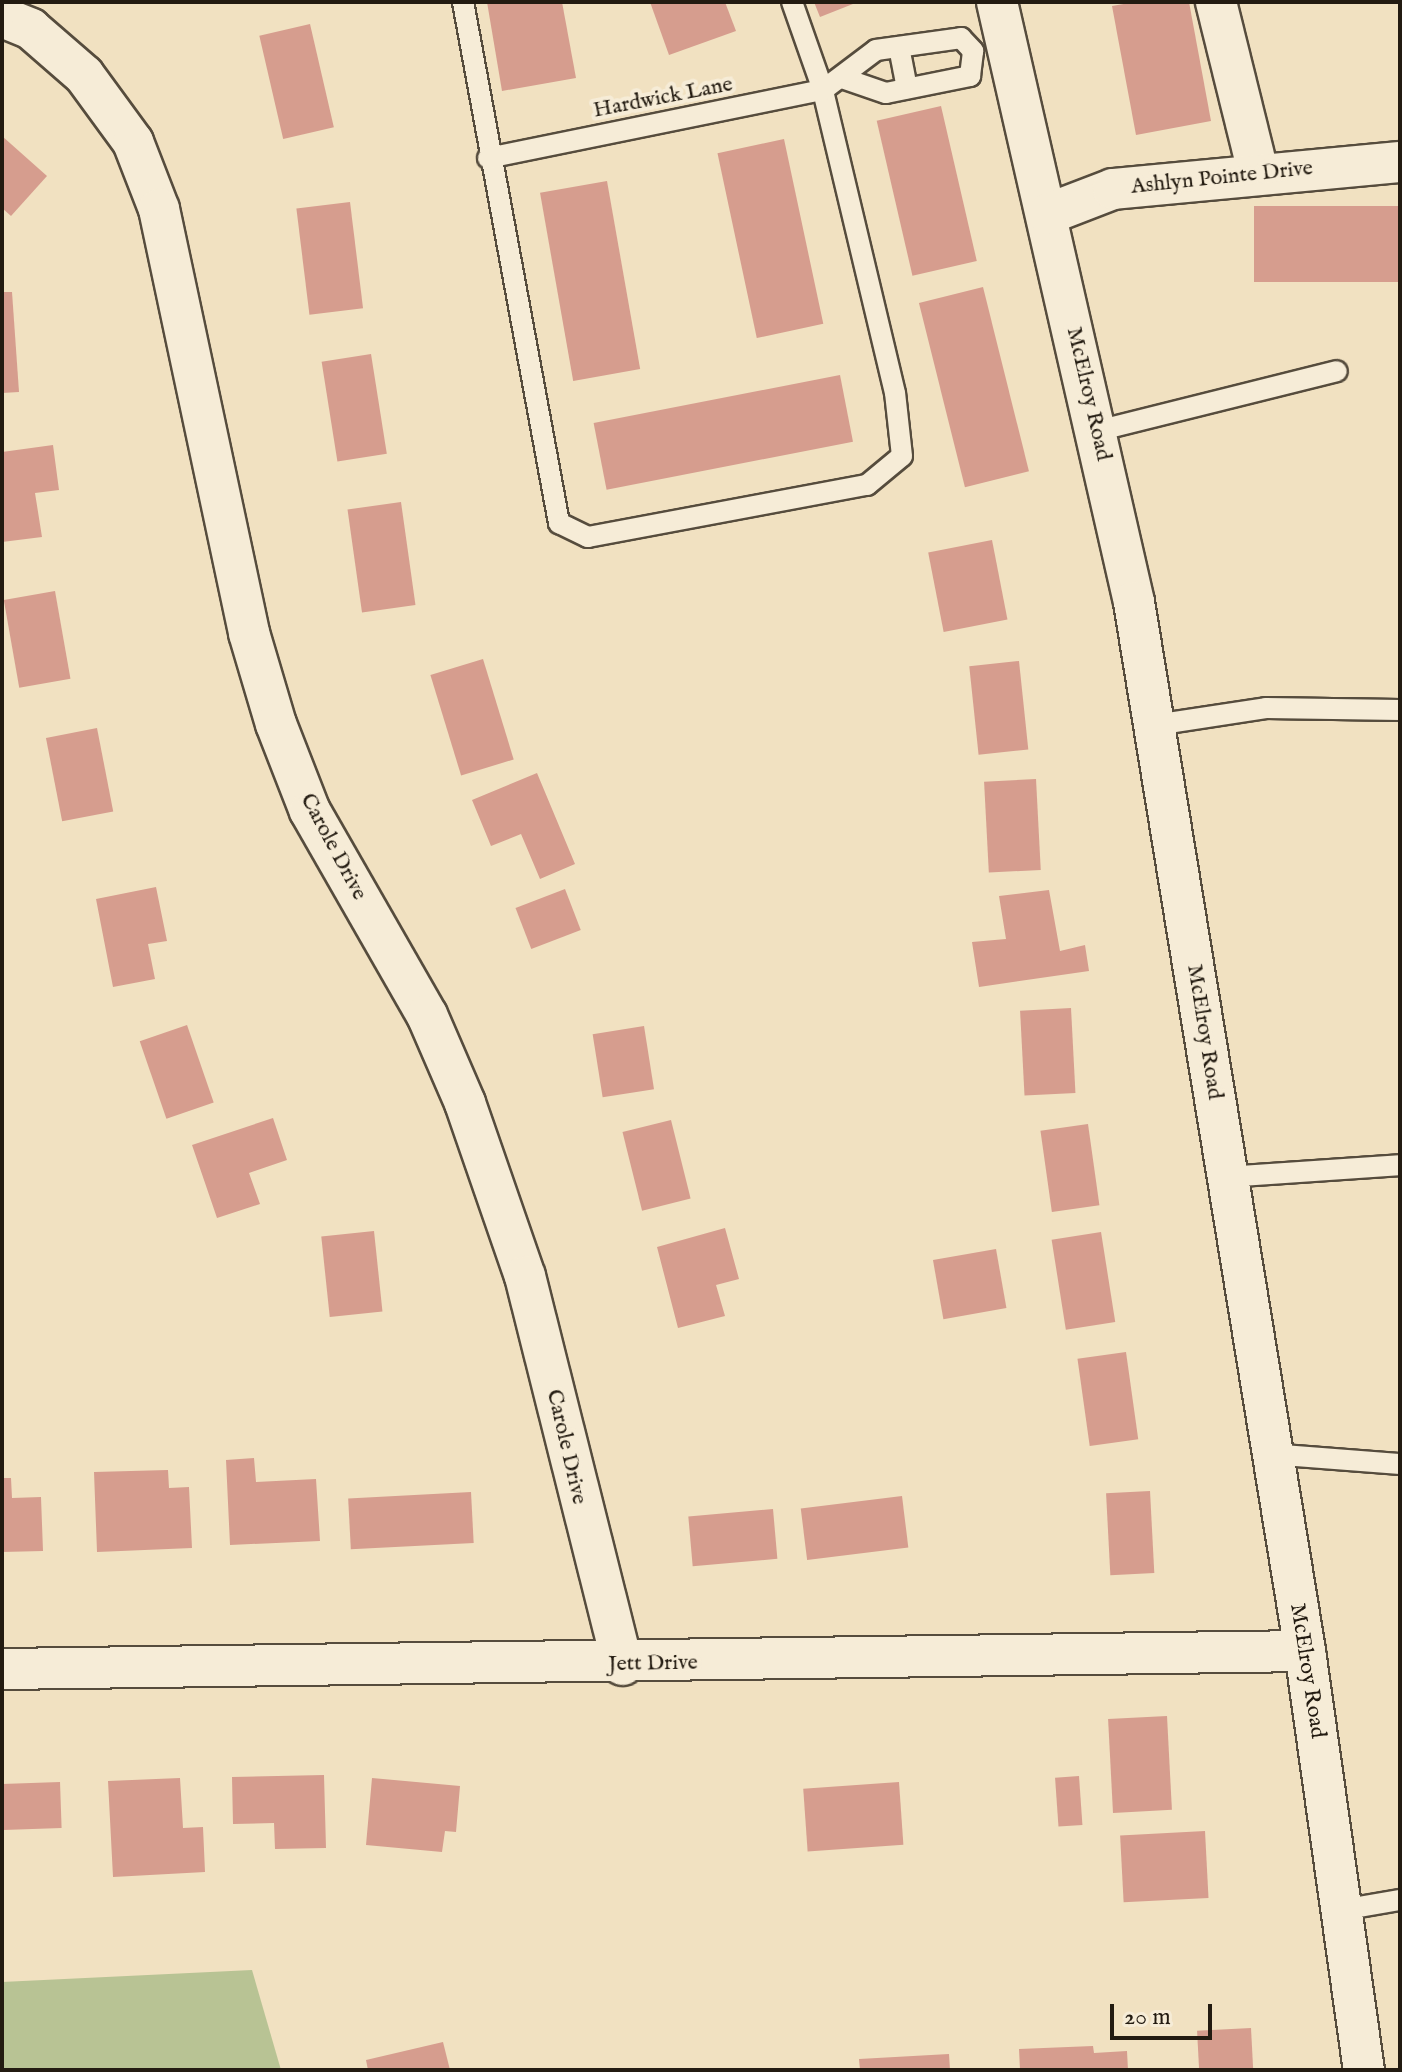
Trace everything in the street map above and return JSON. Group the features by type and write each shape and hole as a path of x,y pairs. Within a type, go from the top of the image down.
{"street":[{"name":"McElroy Road","path":"997,2 990,47 1048,214 1097,431 1155,725 1225,1177 1305,1651 1364,2070"},
{"path":"1216,2 1258,172"},
{"name":"Carole Drive","path":"2,17 31,29 84,75 133,142 159,209 249,633 276,724 310,811 427,1015 465,1103 525,1276 623,1665"},
{"name":"Ashlyn Pointe Drive","path":"1048,214 1113,189 1258,172 1400,162"},
{"name":"Jett Drive","path":"2,1669 340,1660 623,1665 1305,1651"}],"lane":[{"path":"463,2 488,158 559,523 588,537 867,485 902,456 895,393 823,90 792,2"},
{"name":"Hardwick Lane","path":"488,158 823,90 845,79 876,50 961,38 990,47"},
{"path":"899,47 907,88"},
{"path":"845,79 886,93 970,76 990,47"},
{"path":"1097,431 1337,371"},
{"path":"1155,725 1266,708 1400,710"},
{"path":"1225,1177 1400,1165"},
{"path":"1270,1454 1400,1464"},
{"path":"1342,1910 1400,1900"}],"green space":[{"path":"252,1970 281,2070 2,2070 2,1982"}],"building":[{"path":"487,2 562,2 576,78 502,91"},
{"path":"650,2 725,2 736,31 669,55"},
{"path":"814,2 858,2 820,17"},
{"path":"1135,2 1189,2 1211,121 1136,135 1112,6"},
{"path":"310,24 334,127 283,139 259,36"},
{"path":"941,106 977,261 912,276 877,121"},
{"path":"2,136 47,176 11,216 2,208"},
{"path":"784,139 823,324 757,338 717,153"},
{"path":"607,181 640,369 573,381 540,193"},
{"path":"350,202 363,308 309,315 296,209"},
{"path":"1254,206 1400,206 1400,282 1254,282"},
{"path":"983,287 1029,471 965,487 919,303"},
{"path":"2,292 12,292 19,392 2,393"},
{"path":"371,354 387,454 337,462 322,362"},
{"path":"840,375 853,442 607,490 594,423"},
{"path":"53,445 59,490 35,493 42,537 2,542 2,452"},
{"path":"401,502 415,605 362,613 348,510"},
{"path":"992,540 1007,620 944,632 928,552"},
{"path":"55,591 70,679 19,688 4,600"},
{"path":"483,659 514,759 461,775 430,675"},
{"path":"1019,661 1028,750 979,755 969,666"},
{"path":"97,728 113,811 62,821 46,738"},
{"path":"537,773 575,864 540,879 521,834 491,846 472,800"},
{"path":"1036,779 1041,870 989,873 984,782"},
{"path":"156,887 167,941 148,944 155,979 113,987 96,899"},
{"path":"565,889 581,930 531,949 516,908"},
{"path":"1049,890 1060,951 1085,945 1089,971 979,987 972,942 1006,939 999,896"},
{"path":"1071,1008 1075,1093 1025,1096 1020,1011"},
{"path":"187,1025 214,1103 166,1119 140,1041"},
{"path":"644,1026 654,1089 603,1097 593,1034"},
{"path":"273,1118 287,1160 249,1173 260,1204 217,1218 192,1145"},
{"path":"671,1120 691,1199 642,1211 622,1132"},
{"path":"1088,1124 1099,1205 1052,1212 1040,1131"},
{"path":"725,1228 739,1279 716,1285 725,1316 678,1328 657,1247"},
{"path":"374,1231 382,1312 330,1317 321,1237"},
{"path":"1101,1232 1115,1322 1066,1330 1052,1240"},
{"path":"996,1249 1006,1308 943,1319 933,1260"},
{"path":"1126,1352 1138,1439 1090,1446 1077,1359"},
{"path":"254,1458 256,1482 316,1479 320,1541 230,1545 226,1460"},
{"path":"168,1470 169,1488 189,1487 192,1548 97,1552 94,1472"},
{"path":"2,1478 11,1478 12,1498 41,1497 43,1551 2,1552"},
{"path":"1150,1491 1154,1573 1110,1575 1106,1493"},
{"path":"471,1492 474,1543 351,1549 348,1498"},
{"path":"902,1496 908,1548 807,1560 801,1508"},
{"path":"773,1509 777,1559 693,1566 688,1516"},
{"path":"1167,1716 1172,1810 1113,1813 1108,1719"},
{"path":"324,1775 326,1848 275,1849 274,1823 233,1824 232,1777"},
{"path":"1079,1776 1082,1825 1058,1827 1055,1778"},
{"path":"180,1778 183,1828 203,1827 205,1872 113,1877 108,1781"},
{"path":"372,1778 460,1786 456,1832 445,1831 442,1852 366,1845"},
{"path":"60,1782 62,1828 4,1830 2,1784"},
{"path":"899,1782 903,1845 808,1852 803,1789"},
{"path":"1205,1831 1209,1898 1124,1902 1120,1835"},
{"path":"1251,2028 1253,2070 1199,2070 1197,2031"},
{"path":"443,2042 450,2070 368,2070 366,2060"},
{"path":"1093,2046 1094,2053 1127,2051 1128,2070 1020,2070 1019,2049"},
{"path":"949,2054 950,2070 860,2070 859,2059"}]}
